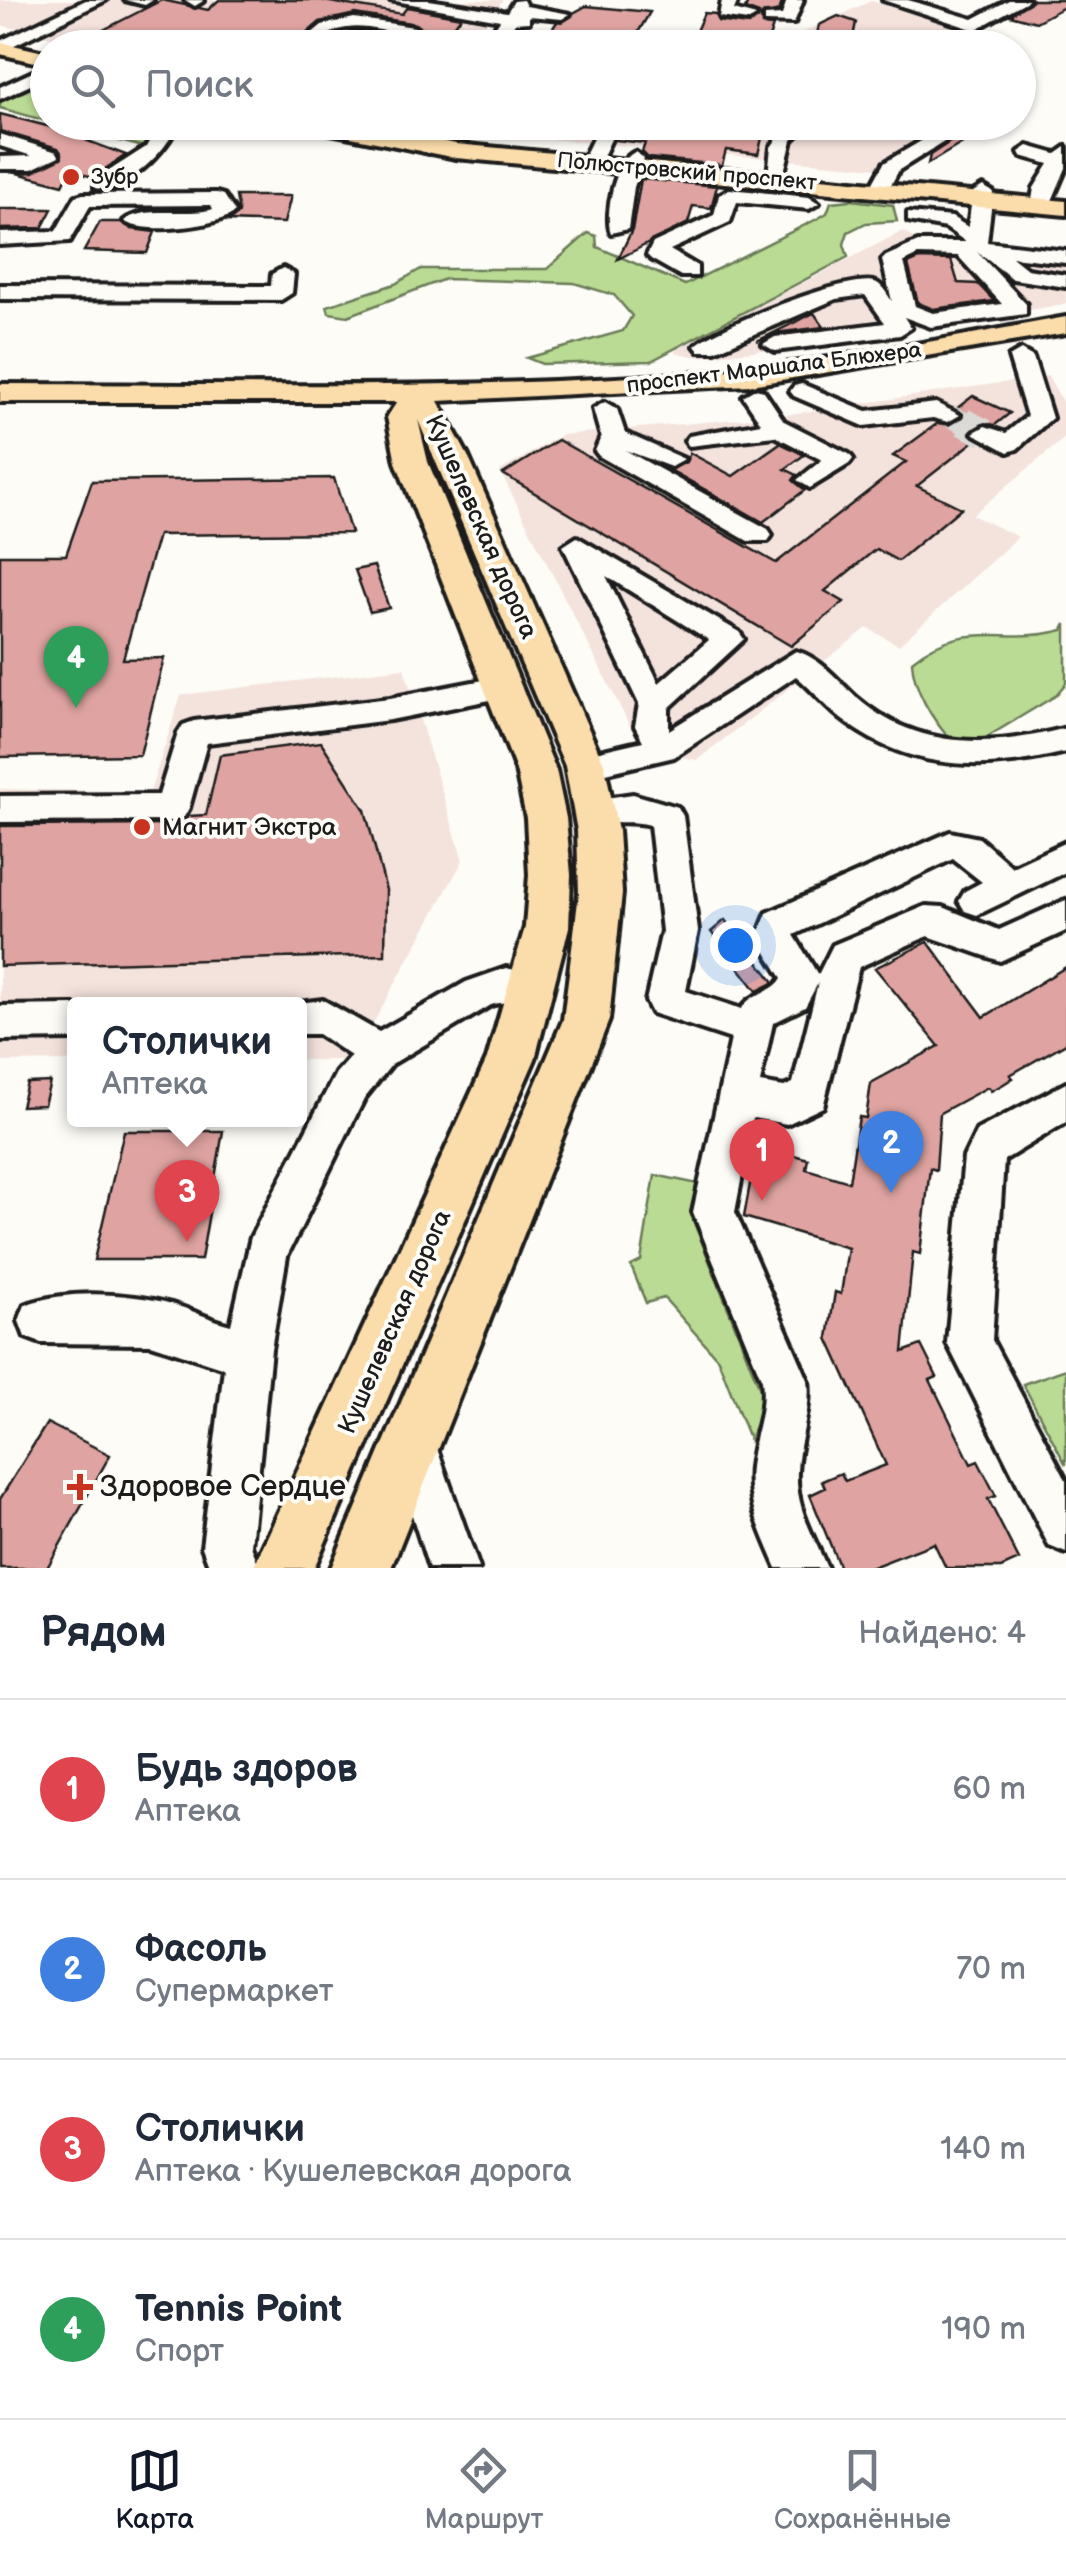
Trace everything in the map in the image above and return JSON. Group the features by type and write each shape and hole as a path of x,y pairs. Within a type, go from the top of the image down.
{"main road":[{"path":"3,44 30,48"},
{"path":"3,44 30,54"},
{"name":"Полюстровский проспект","path":"473,140 769,180 880,186 1049,203 1066,199"},
{"name":"проспект Маршала Блюхера","path":"0,417 418,408 575,390 712,380 896,342 941,348 1066,325"},
{"name":"проспект Маршала Блюхера","path":"0,393 418,408 609,423 755,396 1066,349"},
{"name":"Кушелевская дорога","path":"283,1568 511,1059 534,988 547,927 546,818 536,770 412,462 418,408"},
{"name":"Кушелевская дорога","path":"361,1568 586,1020 602,932 603,874 591,788 418,408"}],"street":[{"path":"33,30 98,0"},
{"path":"133,0 146,0"},
{"path":"398,0 562,14"},
{"path":"730,0 725,14 748,16"},
{"path":"771,19 788,20 795,0"},
{"path":"891,0 975,25 1022,0"},
{"path":"505,30 523,10"},
{"path":"319,30 351,21 403,30"},
{"path":"3,44 30,31"},
{"path":"0,94 30,79"},
{"path":"0,140 50,156 32,162 0,163"},
{"path":"102,184 153,152 164,140"},
{"path":"593,159 602,140"},
{"path":"769,180 782,140"},
{"path":"880,186 890,168 937,140"},
{"path":"1028,152 1061,164 1049,203"},
{"path":"618,229 633,162"},
{"path":"769,180 809,203"},
{"path":"689,271 658,256 652,245 682,252 731,226 723,218 730,196 769,180"},
{"path":"983,196 977,245 971,265 998,283 1018,309 931,320 905,310 893,260 898,254 977,245 1066,257"},
{"path":"0,239 63,238 80,214 83,200 217,199 225,212 200,220 134,222"},
{"path":"915,218 952,222 1001,264 1021,274 1066,281"},
{"path":"0,292 282,284"},
{"path":"707,346 831,293 870,288 896,342 774,344"},
{"path":"985,433 1008,444 1040,418 1020,357"},
{"path":"802,391 864,419 936,410 948,415"},
{"path":"755,396 775,426 840,459 810,480"},
{"path":"672,459 609,423 608,451 758,535"},
{"path":"698,441 760,432 775,426"},
{"path":"654,704 729,640 577,546 654,704 651,726 663,749"},
{"path":"591,788 663,749 796,662 815,674 857,715 920,748 952,756 1012,753 1066,740"},
{"path":"0,809 172,808 194,733 390,710 504,688"},
{"path":"1066,711 1066,720"},
{"path":"591,788 633,808 666,816 680,931 665,1002 752,1029"},
{"path":"802,1568 775,1502 773,1470 790,1402 785,1380 714,1212 752,1029 760,1012 792,996 801,979 775,938 780,924 950,845 967,848 993,893 1066,856"},
{"path":"737,1097 787,1106 809,1094 836,991 836,972 846,956 926,921 943,922 1000,946 1066,915"},
{"path":"235,1568 226,1547 249,1349 266,1252 350,1086 378,1052 479,993 506,984 534,988"},
{"path":"307,1018 323,1017 378,1052"},
{"path":"0,1023 67,1022"},
{"path":"1066,1101 992,1144 984,1157 969,1343 1066,1528"},
{"path":"40,1321 117,1318 172,1326 226,1349 249,1349"},
{"path":"412,1443 454,1568"}],"shaded area":[{"path":"0,0 503,0 481,30 30,32 0,25"},
{"path":"871,1 965,30 808,30"},
{"path":"561,140 927,140 878,168"},
{"path":"903,231 917,241 925,237 1066,250 1066,304 833,342 700,357 675,353 677,348"},
{"path":"1048,376 1066,408 1066,437 972,515 1018,537 899,645 867,628 697,760 642,750 500,471 561,435 784,415"},
{"path":"404,668 463,860 353,1060 307,1060 307,997 67,997 67,1061 0,1062 0,789 150,792 181,695"}],"green space":[{"path":"30,85 30,116 0,108 0,100"},
{"path":"117,140 156,140 147,148"},
{"path":"831,202 893,205 897,221 866,223 848,232 844,244 848,257 651,361 542,364 527,358 623,331 632,316 614,295 574,283 445,279 348,316 329,313 327,306 395,284 421,269 547,269 588,233 596,236 597,247 685,285 817,219 827,213"},
{"path":"1066,624 1066,683 1055,696 977,743 951,740 925,703 912,661 950,640 1042,634 1063,630"},
{"path":"655,1175 698,1184 693,1220 764,1399 750,1441 718,1359 664,1298 646,1303 631,1266 641,1261"},
{"path":"1066,1369 1066,1465 1023,1384"}],"building":[{"path":"162,0 208,10 219,0 318,0 402,14 407,7 461,17 455,25 473,27 425,30 416,24 355,14 320,22 311,30 103,30"},
{"path":"749,0 783,0 779,11 761,16 762,25 773,26 772,30 697,30 704,13 716,14 718,21 748,25 758,19 759,14 745,9"},
{"path":"1032,0 1066,0 1066,6 1036,22 1010,15"},
{"path":"586,6 650,12 640,30 551,30 557,22"},
{"path":"838,16 856,22 854,30 818,30 819,25"},
{"path":"0,114 30,122 30,140 0,131"},
{"path":"31,140 90,140 126,155 93,177 70,171 63,185 17,173 34,172 62,154 58,148"},
{"path":"615,140 762,140 758,154 726,150 722,165 648,158 642,152 645,143"},
{"path":"953,140 967,140 928,164 930,155"},
{"path":"641,179 717,186 711,208 693,206 688,223 618,259 632,230"},
{"path":"236,196 291,196 284,223 229,221 239,213"},
{"path":"0,209 52,209 42,228 0,229"},
{"path":"100,222 121,222 132,229 155,232 147,253 84,251"},
{"path":"919,259 951,260 958,283 978,284 994,301 933,309 918,303 908,264"},
{"path":"814,313 824,327 775,333 757,341"},
{"path":"973,396 1010,413 995,425 983,423 971,430 970,434 977,439 917,486 961,508 898,561 876,549 825,591 844,602 791,646 503,474 558,440 776,563 906,462 893,456 938,423 950,425 962,418 963,414 956,409"},
{"path":"780,443 804,455 785,469 797,475 793,480 805,490 763,522 670,470 686,462 690,453 733,476"},
{"path":"334,478 351,533 158,535 123,659 164,658 140,755 0,757 0,555 66,555 92,481"},
{"path":"374,566 389,608 370,612 355,570"},
{"path":"321,742 365,810 386,890 385,955 0,966 0,826 173,825 189,816 206,815 220,755"},
{"path":"725,920 774,982 757,991 711,932"},
{"path":"928,942 984,1017 1066,967 1066,1043 1010,1075 1013,1078 1002,1085 991,1091 988,1087 940,1113 936,1170 930,1168 920,1254 913,1252 903,1352 921,1345 937,1377 930,1380 971,1464 978,1461 996,1496 988,1499 1019,1560 1001,1568 946,1568 934,1543 870,1568 840,1568 810,1495 825,1488 822,1481 841,1473 845,1481 886,1465 828,1338 835,1292 841,1294 848,1248 744,1217 757,1145 808,1159 806,1169 849,1182 859,1117 866,1118 871,1083 939,1046 875,968"},
{"path":"50,1082 44,1105 21,1106 27,1083"},
{"path":"124,1131 223,1131 201,1260 94,1260"},
{"path":"47,1423 110,1455 47,1568 0,1568 0,1499"}],"tunnel":[{"path":"948,415 968,425"},
{"path":"963,422 985,433"}],"place":[{"name":"Зубр","path":"71,177"},
{"name":"Tennis Point","path":"76,708"},
{"name":"Магнит Экстра","path":"142,827"},
{"name":"Фасоль","path":"891,1193"},
{"name":"Будь здоров","path":"762,1201"},
{"name":"Столички","path":"187,1242"},
{"name":"Здоровое Сердце","path":"80,1487"}]}
